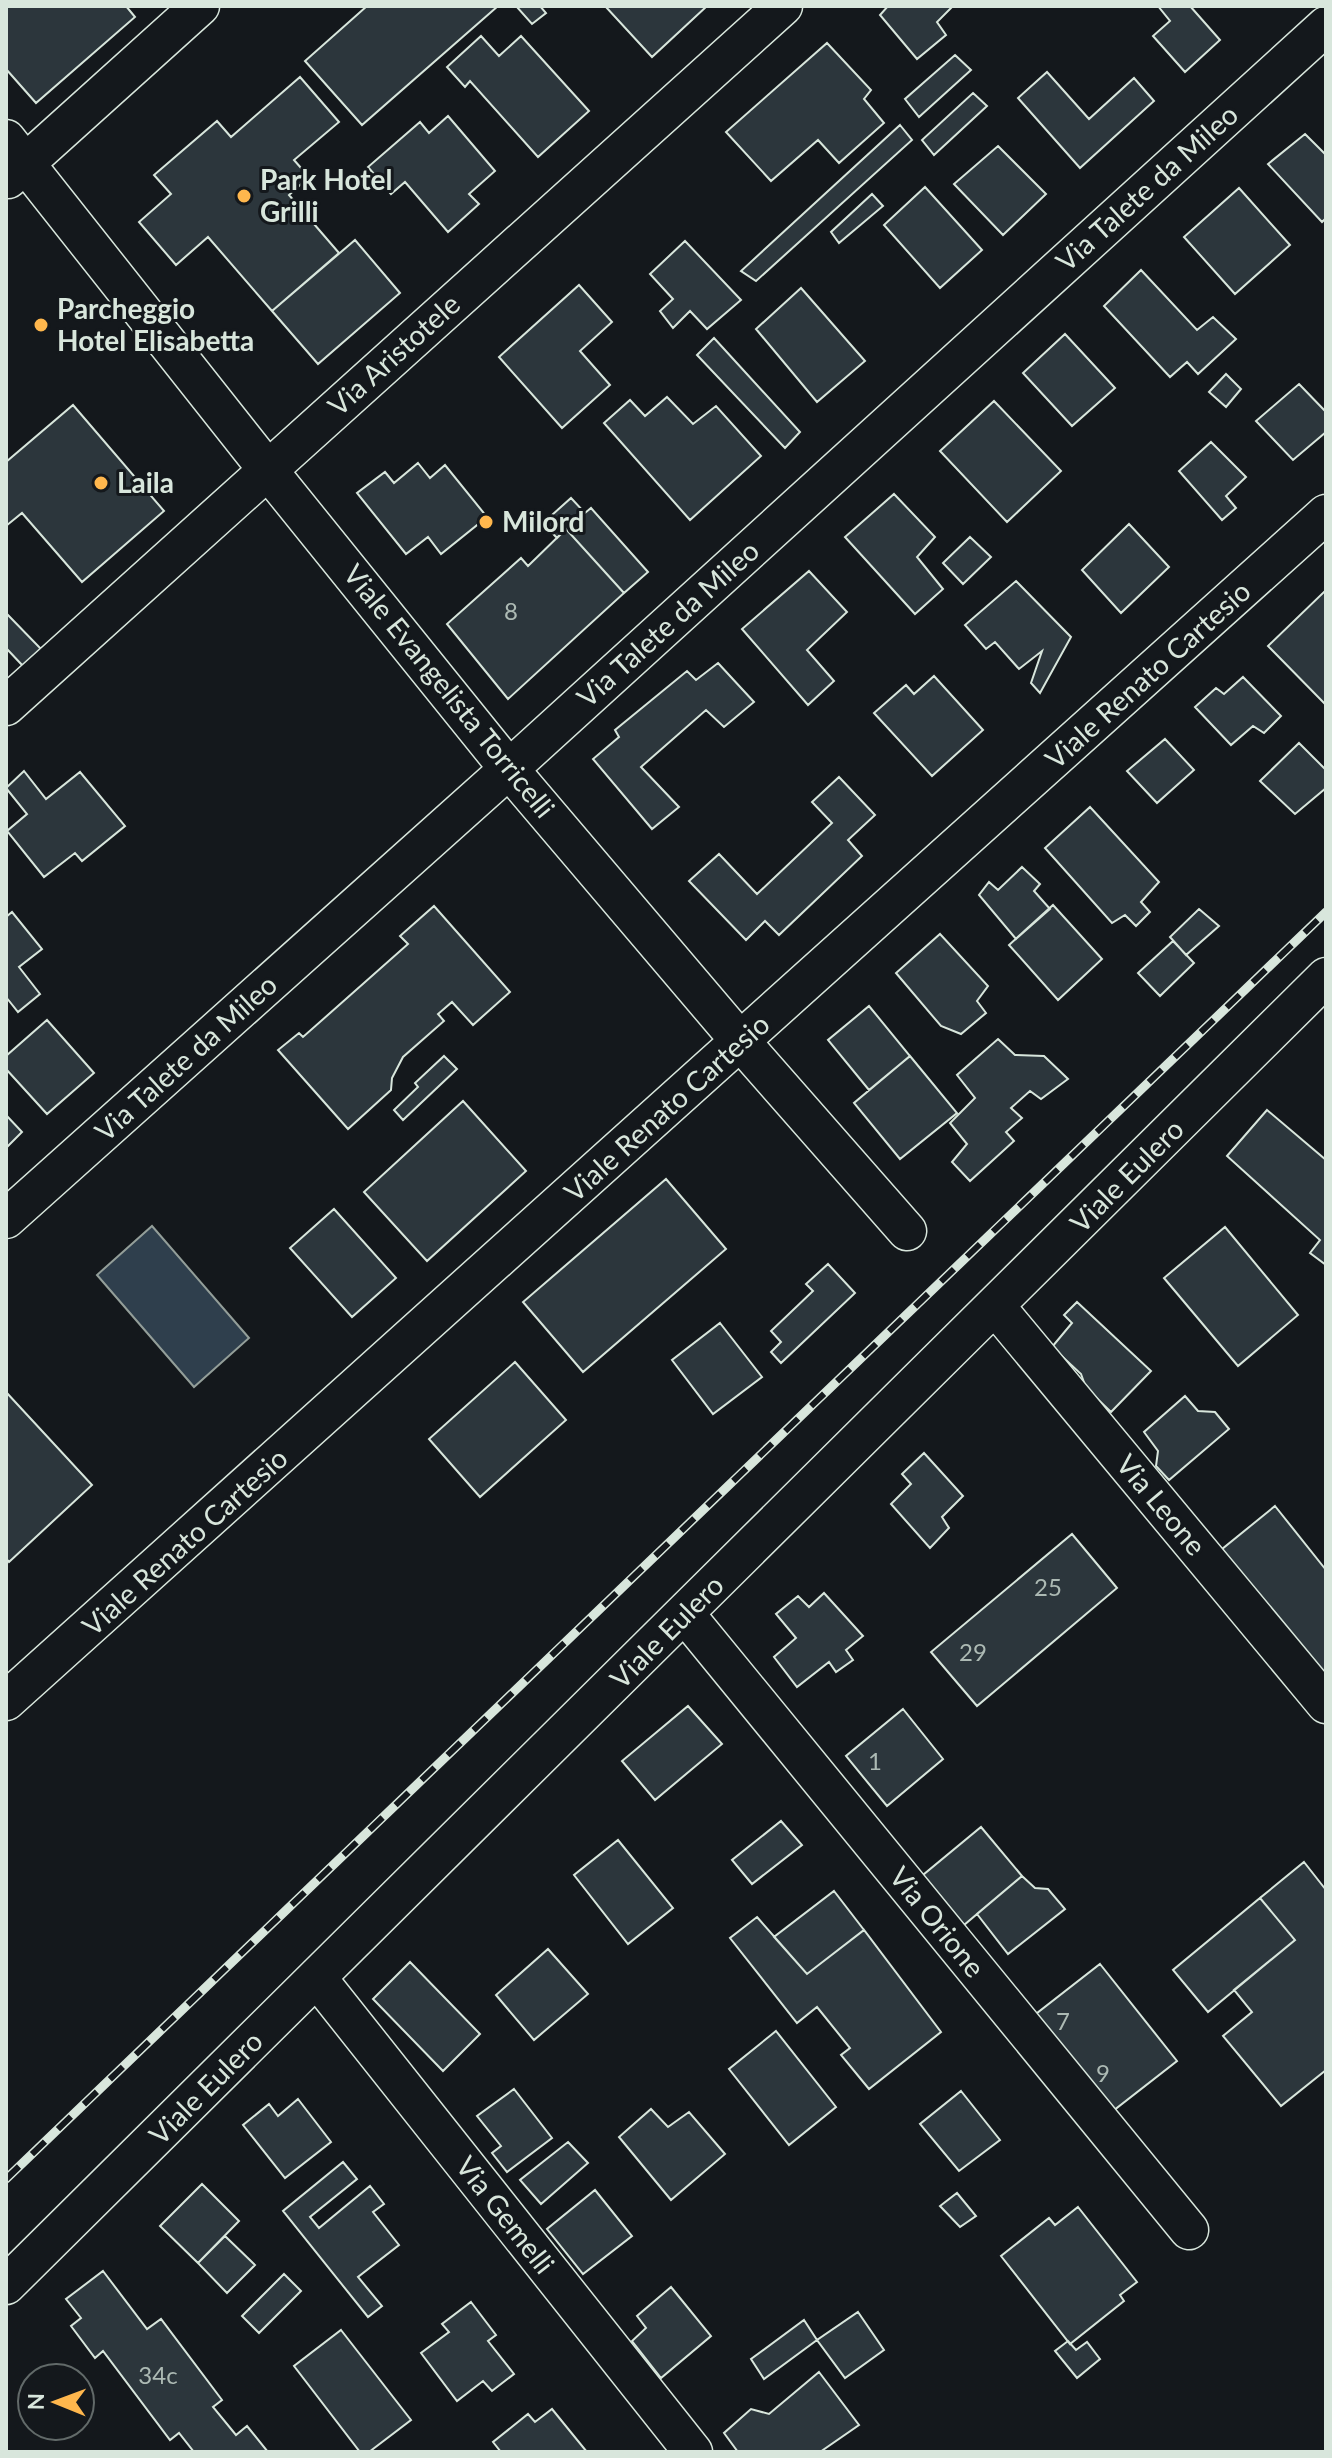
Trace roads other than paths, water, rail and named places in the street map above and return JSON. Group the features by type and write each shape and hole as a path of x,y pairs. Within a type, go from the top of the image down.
{"street":[{"path":"12,161 200,6"},
{"name":"Via Aristotele","path":"6,706 783,6"},
{"name":"Via Talete da Mileo","path":"6,1219 509,769 1326,26"},
{"name":"Viale Evangelista Torricelli","path":"12,161 267,469 509,769 741,1042 907,1231"},
{"name":"Viale Renato Cartesio","path":"6,1701 1326,514"},
{"name":"Viale Eulero","path":"6,2285 1326,977"},
{"name":"Via Leone","path":"996,1307 1326,1704"},
{"name":"Via Orione","path":"685,1614 1189,2230"},
{"name":"Via Gemelli","path":"317,1978 693,2452"}],"water":[{"path":"152,1226 249,1338 194,1387 97,1275"}],"railway":[{"path":"6,2179 1326,912"}],"place":[{"name":"Park Hotel Grilli","path":"244,196"},
{"name":"Parcheggio Hotel Elisabetta","path":"41,325"},
{"name":"Laila","path":"101,483"},
{"name":"Milord","path":"486,522"}]}
